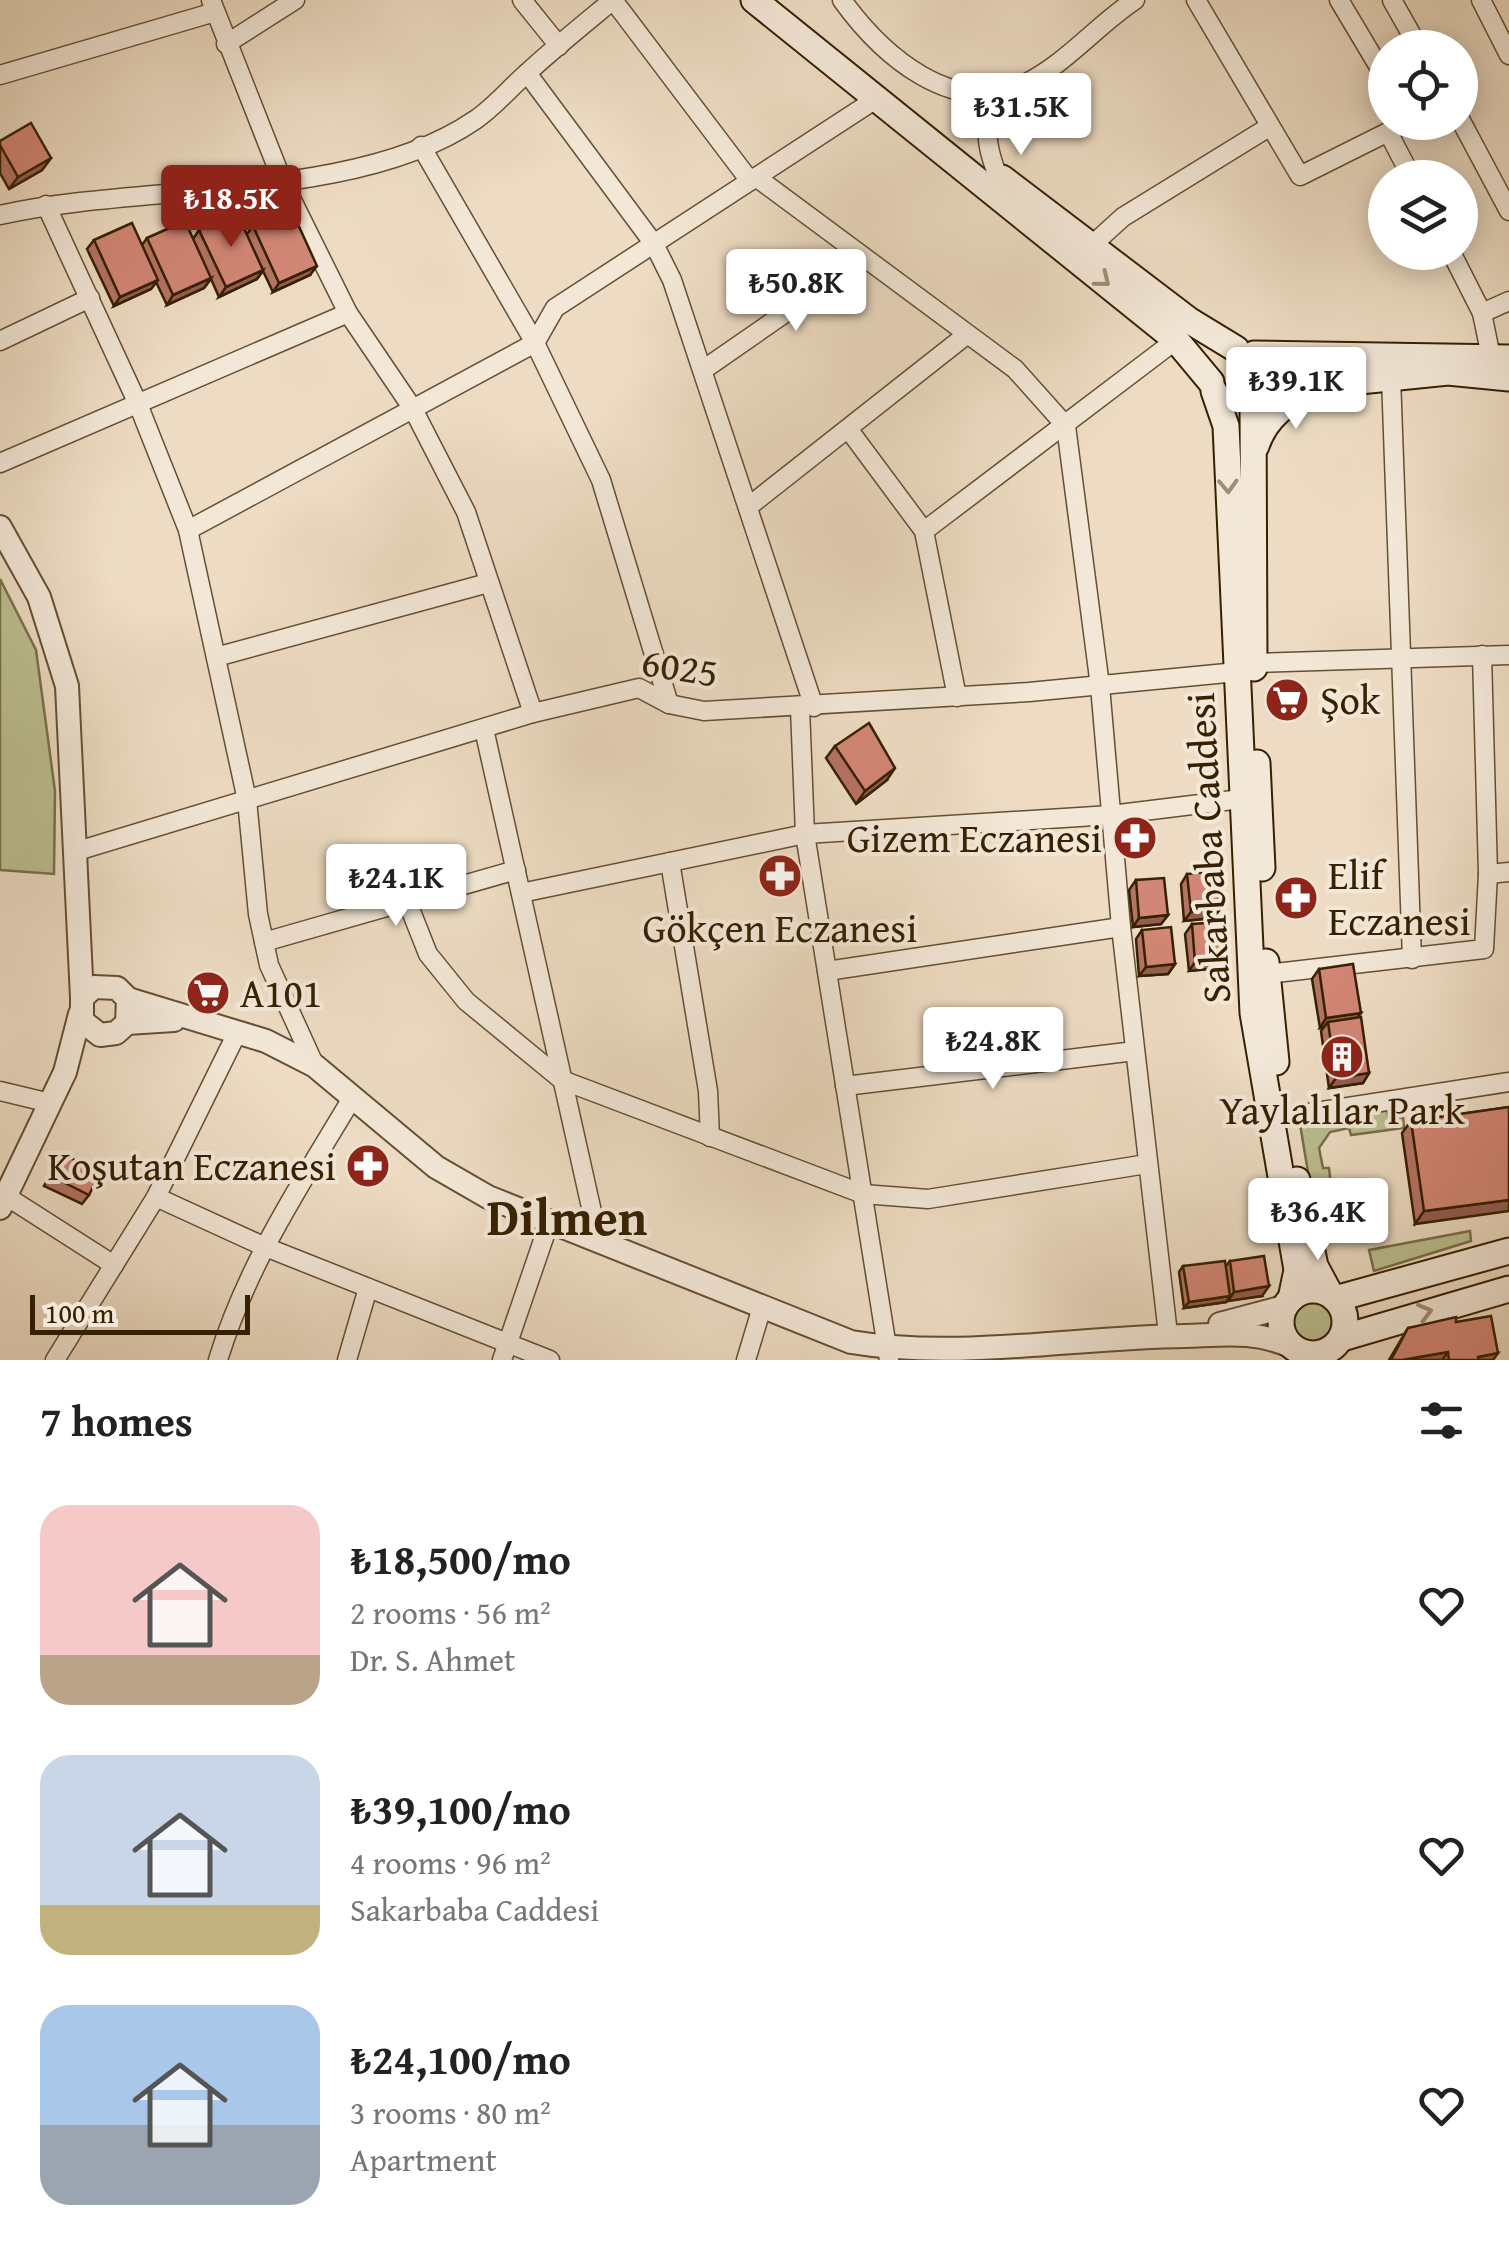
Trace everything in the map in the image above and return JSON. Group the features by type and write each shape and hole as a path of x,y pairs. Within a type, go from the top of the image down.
{"main road":[{"name":"Sakarbaba Caddesi","path":"754,0 1176,340 1212,386 1226,426 1267,974 1284,1117 1316,1266 1333,1296"},
{"path":"782,0 1091,246 1245,352 1267,375 1258,396"},
{"path":"1500,358 1245,352 1214,364 1212,386 1236,405 1258,396 1322,383 1448,372 1509,378"},
{"path":"1250,465 1263,426 1283,406 1322,383"},
{"name":"Sakarbaba Caddesi","path":"1258,396 1250,465 1241,800 1252,1013 1298,1270 1287,1303"},
{"path":"1509,1251 1333,1296 1310,1290 1287,1303 1280,1328 1298,1353 1321,1354 1509,1289"},
{"path":"1333,1296 1345,1317 1341,1347"}],"street":[{"path":"226,44 295,0"},
{"path":"522,0 559,46"},
{"path":"0,215 46,204 282,180 396,158 475,121 613,0 753,179 1015,369 1066,426 1100,686 1121,927 1168,1334"},
{"path":"842,0 891,55 929,82 977,93 1022,85"},
{"path":"997,174 985,143 992,113 1022,85 1136,0"},
{"path":"1196,0 1300,176 1372,140"},
{"path":"1339,0 1368,49"},
{"path":"1392,0 1410,30"},
{"path":"1481,0 1509,55"},
{"path":"0,75 213,6 282,180 348,313 413,408 466,512 533,713"},
{"path":"526,74 654,244 672,280 748,507 807,707 805,834 888,1356"},
{"path":"188,530 535,343 555,308 876,99"},
{"path":"1091,246 1123,217 1269,127"},
{"path":"1471,140 1509,211"},
{"path":"420,146 535,343 601,480 669,704"},
{"path":"46,204 138,404 188,530 247,800 269,966 315,1066"},
{"path":"703,370 863,259"},
{"path":"1460,270 1500,358"},
{"path":"0,341 90,298"},
{"path":"1482,312 1509,301"},
{"path":"0,463 348,313"},
{"path":"748,507 966,336"},
{"path":"924,531 1176,340"},
{"path":"1391,377 1412,958"},
{"path":"849,430 924,531 958,697"},
{"path":"0,527 39,597 67,686 82,947 81,1006 65,1072 3,1202 114,1265"},
{"path":"216,657 488,583"},
{"name":"6025","path":"74,852 533,713 639,688 669,704 704,711 1100,686 1246,667 1509,655"},
{"path":"1267,974 1484,949 1488,874 1482,656"},
{"path":"484,729 599,1243"},
{"path":"521,893 805,834 1111,815 1241,800"},
{"path":"670,862 708,1091 710,1136"},
{"path":"264,942 516,870"},
{"path":"1488,874 1509,872"},
{"path":"407,901 428,954 466,1001 562,1080 862,1194 928,1199 1148,1164"},
{"path":"827,971 1121,927"},
{"path":"82,947 122,1002 116,1033 100,1035 87,1028 81,1006 94,987 122,1002 266,1040 315,1066 350,1100 436,1167 488,1197 888,1356 968,1354 1168,1334 1257,1334 1298,1353"},
{"path":"56,1360 156,1196 237,1032"},
{"path":"65,1072 100,1035"},
{"path":"845,1086 1135,1051"},
{"path":"1284,1117 1509,1082"},
{"path":"0,1091 50,1103"},
{"path":"218,1360 234,1308 264,1246 350,1100"},
{"path":"156,1196 504,1352 550,1360"},
{"path":"504,1352 549,1223"},
{"path":"347,1360 368,1288"},
{"path":"1168,1334 1287,1303"},
{"path":"746,1360 762,1307"}],"green space":[{"path":"0,579 36,650 55,791 54,874 0,870"},
{"path":"1387,1110 1389,1119 1403,1117 1404,1128 1351,1135 1349,1128 1330,1132 1319,1148 1323,1168 1329,1168 1336,1228 1318,1232 1300,1124"},
{"path":"1470,1231 1471,1241 1374,1271 1369,1250"},
{"path":"1312,1301 1326,1307 1332,1321 1326,1335 1312,1341 1298,1335 1292,1321 1298,1307"}],"building":[{"path":"31,123 51,158 18,177 0,141"},
{"path":"291,209 317,266 279,283 253,226"},
{"path":"237,213 263,270 226,287 199,230"},
{"path":"185,221 211,278 173,295 147,238"},
{"path":"132,223 158,280 120,297 94,240"},
{"path":"869,723 895,768 865,791 835,746"},
{"path":"1216,871 1220,909 1191,912 1187,874"},
{"path":"1164,878 1168,915 1139,918 1136,880"},
{"path":"1221,922 1224,959 1195,962 1192,924"},
{"path":"1171,927 1175,964 1146,967 1142,930"},
{"path":"1353,964 1361,1013 1326,1018 1319,969"},
{"name":"Yaylalılar Park","path":"1361,1017 1369,1073 1336,1078 1328,1022"},
{"path":"1509,1107 1509,1200 1424,1211 1411,1121"},
{"path":"62,1154 100,1172 89,1195 51,1176"},
{"path":"1264,1256 1269,1286 1234,1292 1230,1261"},
{"path":"1225,1261 1230,1296 1189,1302 1183,1266"},
{"path":"1491,1316 1498,1353 1478,1357 1479,1360 1449,1360 1448,1352 1391,1360 1408,1328 1456,1317 1456,1322"}],"place":[{"name":"Şok","path":"1287,700"},
{"name":"Gizem Eczanesi","path":"1135,838"},
{"name":"Gökçen Eczanesi","path":"780,876"},
{"name":"Elif Eczanesi","path":"1296,898"},
{"name":"A101","path":"208,993"},
{"name":"Yaylalılar Park","path":"1342,1057"},
{"name":"Koşutan Eczanesi","path":"368,1166"}],"district":[{"name":"Dilmen","path":"567,1217"}]}
